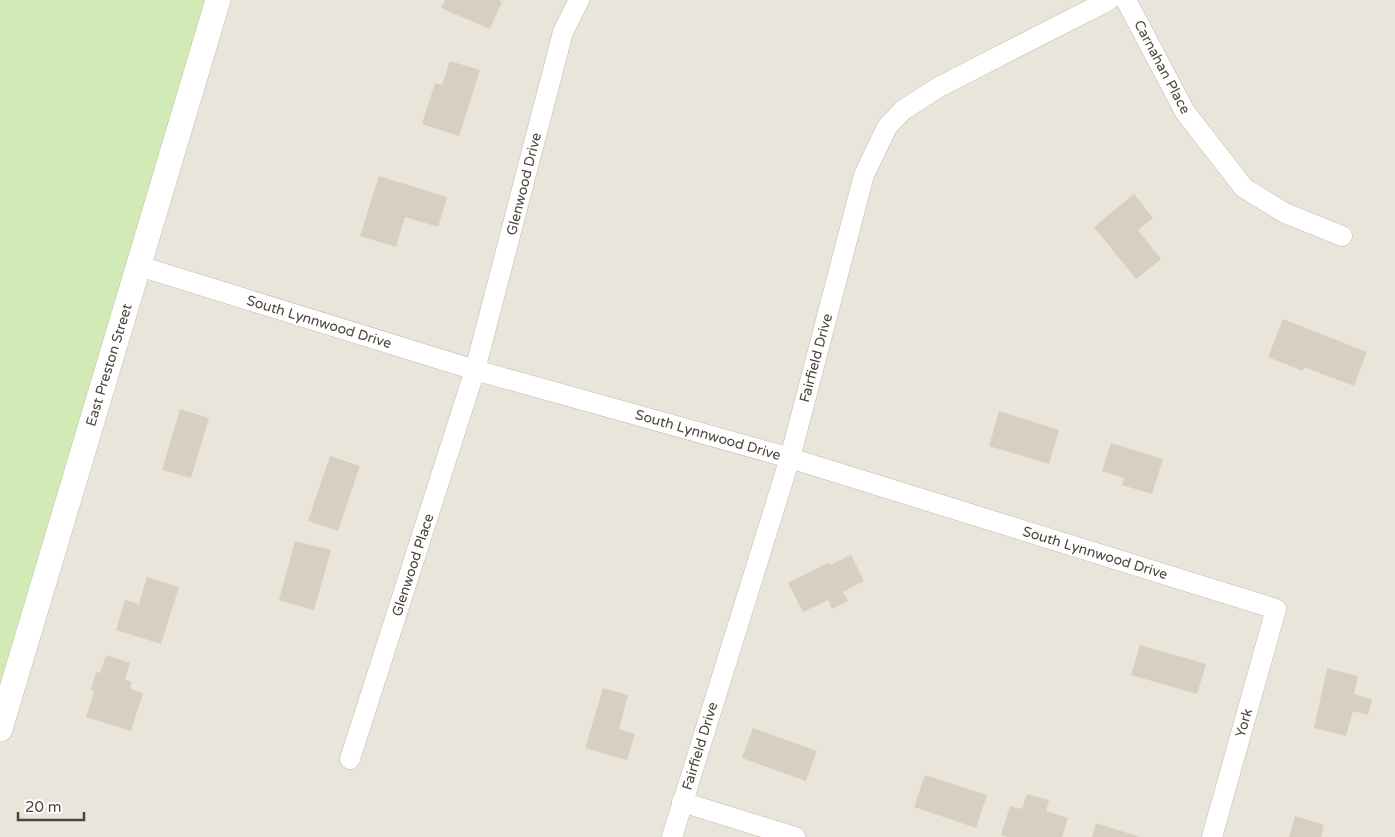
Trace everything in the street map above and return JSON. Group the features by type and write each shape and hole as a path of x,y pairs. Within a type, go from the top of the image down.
{"street":[{"name":"East Preston Street","path":"0,729 218,0"},
{"name":"Glenwood Drive","path":"475,370 562,32 579,0"},
{"name":"Fairfield Drive","path":"672,837 790,458 864,175 886,127 903,110 939,87 1110,0"},
{"name":"Carnahan Place","path":"1126,0 1185,112 1244,188 1285,213 1342,236"},
{"name":"South Lynnwood Drive","path":"139,266 475,370 790,458 1276,609"},
{"name":"Glenwood Place","path":"350,759 475,370"},
{"name":"York","path":"1212,837 1276,609"},
{"path":"682,802 795,837"}],"shaded area":[{"path":"0,0 1395,0 1395,837 0,837"}],"green space":[{"path":"0,0 218,0 0,729"}],"building":[{"path":"445,0 499,0 502,2 490,29 441,8"},
{"path":"450,61 480,70 459,136 422,124 435,83 442,85"},
{"path":"379,176 447,197 438,227 405,217 396,247 360,236"},
{"path":"1134,194 1153,218 1138,230 1161,259 1136,279 1094,227"},
{"path":"1283,319 1367,352 1354,386 1304,367 1303,371 1268,357"},
{"path":"180,409 209,418 191,478 162,470"},
{"path":"999,411 1059,430 1049,464 989,446"},
{"path":"1111,443 1163,459 1152,494 1122,485 1124,478 1102,471"},
{"path":"330,456 360,466 338,531 308,521"},
{"path":"295,541 331,550 314,610 279,600"},
{"path":"851,555 864,581 843,592 848,601 832,609 828,600 803,612 788,583 829,562 830,565"},
{"path":"147,577 179,587 161,644 116,630 125,600 139,604"},
{"path":"1140,645 1206,664 1197,694 1131,675"},
{"path":"106,655 130,663 125,679 132,682 130,689 143,693 131,731 86,717 94,692 91,690 96,672 100,673"},
{"path":"1327,668 1358,676 1354,694 1372,699 1368,715 1353,711 1346,736 1314,728"},
{"path":"603,688 628,695 619,729 635,734 627,760 585,748"},
{"path":"753,728 817,751 806,781 742,758"},
{"path":"925,775 987,795 976,828 914,807"},
{"path":"1027,794 1049,800 1046,811 1068,818 1062,837 1007,837 1001,835 1010,806 1022,809"},
{"path":"1295,816 1324,825 1321,837 1289,837"},
{"path":"1096,823 1140,837 1092,837"}]}
